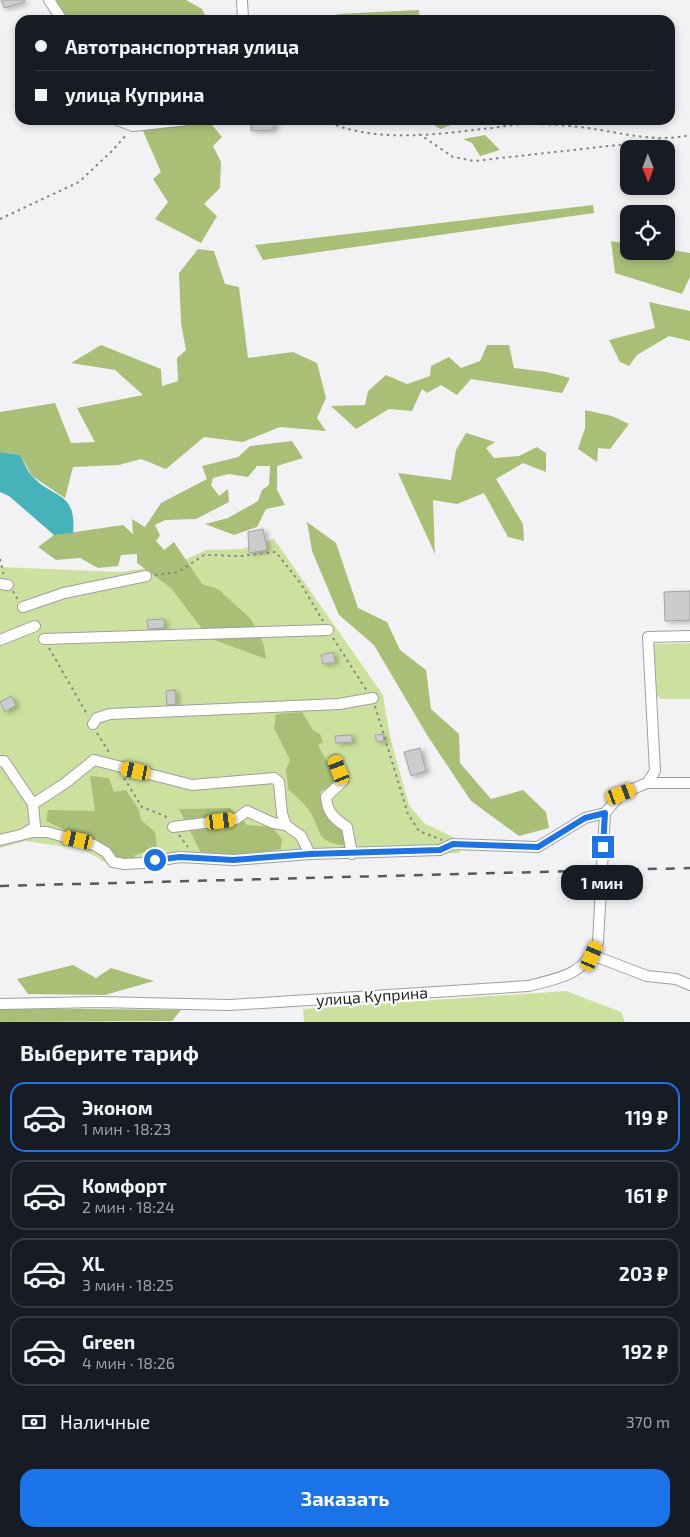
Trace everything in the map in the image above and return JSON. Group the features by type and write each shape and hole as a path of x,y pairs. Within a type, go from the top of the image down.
{"street":[{"path":"50,0 59,15"},
{"path":"242,0 243,15"},
{"path":"133,126 142,125"},
{"path":"23,607 89,587 146,576"},
{"path":"0,640 35,626"},
{"path":"44,639 328,630"},
{"path":"647,784 655,771 648,637 690,636"},
{"path":"92,724 97,718 110,714 339,704 373,698"},
{"path":"33,804 64,784 94,760 192,785 274,778 279,782 282,814 286,825"},
{"path":"335,760 343,781 326,796 326,807 335,819 346,827 352,854"},
{"path":"0,761 4,761 33,804 35,827 22,834"},
{"path":"0,840 33,832 47,832 94,845 106,852 113,862 124,864 144,863 166,858 233,860 310,854 440,850 453,844 538,847 585,818 605,813 621,794 647,784 690,783"},
{"path":"173,827 236,819 247,811 273,823 286,825 301,836 310,854"},
{"path":"605,813 598,942 592,956 648,976 676,979 690,985"},
{"name":"улица Куприна","path":"0,1004 98,1002 230,1005 528,986 563,977 582,967 592,956"}],"path":[{"path":"337,125 382,135 454,132 518,125"},
{"path":"539,125 598,130 632,137 669,140 690,135"},
{"path":"0,219 79,182 113,150 133,126"},
{"path":"419,134 453,157 474,161 620,145"},
{"path":"146,576 178,572 204,556 240,556 276,552 300,584 356,676 373,698 408,814 419,831 453,844"}],"green space":[{"path":"55,0 186,0 202,9 205,15 63,15"},
{"path":"419,10 420,15 336,15"},
{"path":"140,125 212,125 222,137 213,146 221,162 220,188 204,204 217,216 201,243 155,219 168,202 153,179 161,172"},
{"path":"434,125 451,125 441,129"},
{"path":"485,135 500,150 480,156 472,143 463,139"},
{"path":"593,205 594,213 263,260 255,245"},
{"path":"611,241 620,242 620,260 675,260 675,250 690,253 690,277 682,294 615,273"},
{"path":"198,249 214,251 225,284 239,287 248,358 293,352 317,363 326,398 317,418 326,431 280,427 243,442 204,437 166,469 141,459 119,465 73,467 65,498 32,476 20,455 0,452 0,412 55,403 71,443 95,442 77,408 143,395 115,370 71,363 101,345 161,369 162,386 178,381 177,358 186,350 181,323 179,273"},
{"path":"649,302 690,311 690,341 669,336 637,355 629,366 620,362 609,340 655,328"},
{"path":"487,345 509,345 514,368 547,372 570,378 562,393 471,379 457,395 441,385 427,393 422,389 412,411 389,409 356,429 331,406 365,405 368,391 386,375 407,384 430,376 431,366 449,357 461,368 480,361"},
{"path":"585,410 612,416 629,424 610,449 598,448 597,462 578,449 585,428"},
{"path":"466,433 495,442 486,448 494,458 519,456 537,447 546,453 546,472 523,463 496,479 523,524 524,541 508,537 484,493 457,504 433,500 435,554 398,473 451,480 456,450"},
{"path":"292,441 303,458 277,466 277,490 285,505 266,509 257,527 234,535 205,524 228,518 258,501 262,490 269,485 270,466 257,466 248,477 229,474 213,478 211,485 219,496 228,489 229,502 196,519 165,520 155,525 160,535 156,541 164,550 174,542 202,584 218,589 251,619 264,645 266,659 209,638 171,588 137,563 137,554 121,555 118,566 98,568 80,558 56,560 38,547 54,535 123,525 133,534 132,519 145,527 161,503 207,479 202,466 238,457 250,446"},
{"path":"307,522 336,543 358,608 387,622 400,650 426,670 431,709 459,734 460,763 491,799 523,790 546,812 549,828 519,836 471,801 427,735 374,645 339,615 312,551"},
{"path":"274,539 383,695 390,737 409,805 424,823 459,840 460,853 105,862 82,849 25,841 0,848 0,567 121,572 178,563 206,550 242,549"},
{"path":"690,643 690,699 660,699 656,694 654,644"},
{"path":"302,712 313,730 320,734 323,742 318,745 338,782 320,792 324,809 345,828 348,846 329,842 324,838 320,834 308,809 288,789 286,770 290,760 274,728 276,714"},
{"path":"90,776 109,778 114,792 126,790 139,810 141,820 155,832 157,848 135,855 134,861 120,861 104,845 77,836 46,821 48,810 95,811"},
{"path":"230,808 247,825 272,827 282,839 281,849 245,855 201,853 179,809"},
{"path":"73,965 96,978 111,968 154,981 105,995 28,994 17,979"},
{"path":"566,991 621,1012 625,1022 304,1022 303,1009"},
{"path":"0,1008 181,1010 172,1021 0,1022"}],"water":[{"path":"0,452 20,455 32,476 67,502 73,519 73,533 54,535 9,496 0,492"}],"building":[{"path":"1,0 24,0 25,2 4,8"},
{"path":"251,125 274,125 274,130 251,131"},
{"path":"263,529 267,550 249,553 248,532"},
{"path":"690,591 690,620 665,621 664,592"},
{"path":"164,619 164,628 148,629 147,620"},
{"path":"333,652 335,662 323,664 321,655"},
{"path":"175,690 176,704 167,705 166,691"},
{"path":"11,696 16,705 5,712 0,702"},
{"path":"383,734 384,741 377,742 375,735"},
{"path":"352,735 352,742 336,743 335,736"},
{"path":"420,748 426,771 411,776 404,752"}],"railway":[{"path":"0,886 690,868"}],"route":[{"path":"155,860 180,857 233,860 310,854 440,850 453,844 538,847 585,818 605,813 603,847"}]}
